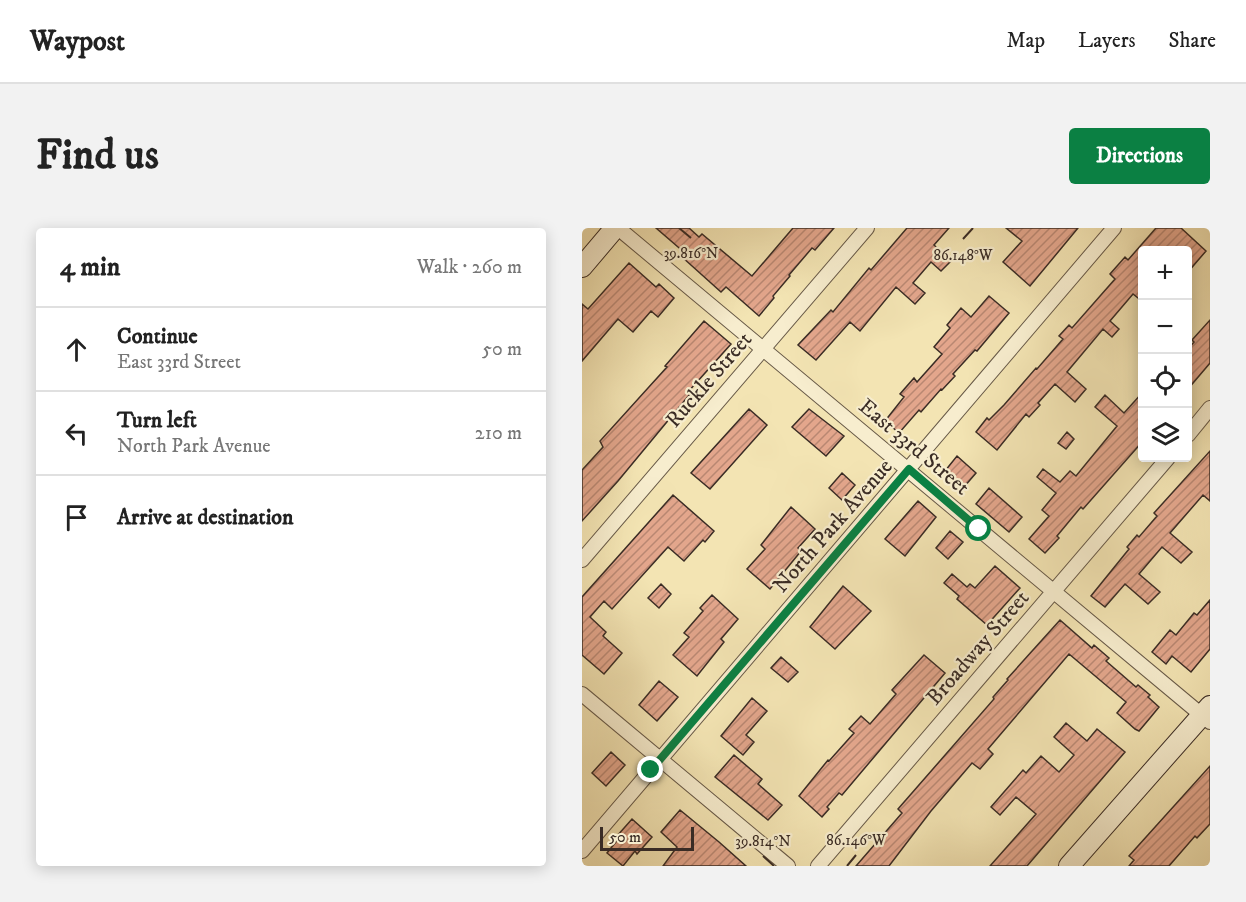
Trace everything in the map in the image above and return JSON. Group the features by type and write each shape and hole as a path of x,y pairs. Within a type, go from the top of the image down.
{"main road":[{"path":"582,267 617,228"},
{"path":"1069,866 1207,714"}],"street":[{"name":"East 33rd Street","path":"617,228 764,348 1054,592 1207,714"},
{"name":"Ruckle Street","path":"582,560 867,228"},
{"name":"North Park Avenue","path":"582,851 1114,228"},
{"path":"1192,430 1210,408"},
{"name":"Broadway Street","path":"818,866 1165,462"},
{"path":"582,694 788,866"}],"building":[{"path":"656,228 689,228 699,237 702,234 752,276 793,228 834,228 815,250 812,248 759,316 726,287 721,292 682,257 685,253"},
{"path":"907,228 949,228 934,245 951,261 941,271 931,262 913,283 925,293 915,304 896,287 860,331 850,322 816,360 798,345 831,310 833,312 869,268 871,270"},
{"path":"1006,228 1078,228 1030,286 1003,262 1022,241"},
{"path":"1156,228 1181,228 1206,251 1192,267 1192,246 1140,246"},
{"path":"1138,249 1138,298 1133,294 1110,321 1119,329 1112,337 1103,329 1067,372 1086,389 1075,402 1055,384 1038,403 1040,405 1029,417 1026,414 997,450 976,432 987,418 989,420 1004,405 1063,339 1059,336 1069,325 1072,328 1115,279 1110,274 1125,257 1128,260"},
{"path":"629,263 656,287 659,284 674,298 658,317 651,311 633,332 618,319 582,361 582,304 588,309"},
{"path":"989,296 1009,313 977,351 975,350 953,374 955,376 921,412 919,410 899,433 885,421 904,397 900,394 914,378 917,382 942,354 934,347 950,328 947,325 961,308 971,317"},
{"path":"1210,320 1210,363 1192,384 1192,344 1194,342 1192,340"},
{"path":"704,321 731,344 688,392 690,394 582,521 582,470 603,447 600,441 667,367 665,366"},
{"path":"1105,395 1124,413 1138,398 1138,447 1083,509 1081,507 1045,553 1029,539 1049,516 1042,510 1056,493 1037,477 1043,469 1060,482 1070,471 1076,476 1117,426 1095,407"},
{"path":"749,409 767,425 710,489 691,473"},
{"path":"809,409 844,436 826,456 792,427"},
{"path":"1067,432 1074,439 1066,449 1058,443"},
{"path":"1210,451 1210,501 1203,495 1170,533 1192,552 1181,563 1162,547 1139,574 1160,592 1148,604 1125,584 1105,607 1091,596 1129,549 1127,547 1157,516 1154,513"},
{"path":"957,456 976,473 964,487 945,471"},
{"path":"842,473 855,485 842,500 829,488"},
{"path":"989,488 1022,517 1009,532 976,504"},
{"path":"673,495 714,531 684,561 668,547 612,609 604,601 590,617 606,632 603,636 622,653 604,674 582,655 582,597"},
{"path":"918,501 936,517 905,556 885,539"},
{"path":"791,507 815,529 798,548 801,551 770,589 747,569 765,549 761,545"},
{"path":"950,531 963,542 948,559 936,548"},
{"path":"995,566 1020,588 987,625 957,599 959,596 944,583 952,574 967,587 970,584 975,588"},
{"path":"661,584 671,594 659,608 648,598"},
{"path":"843,586 871,611 835,649 810,627"},
{"path":"712,595 738,619 721,639 724,642 697,676 673,655 689,637 684,633 703,611 700,608"},
{"path":"1210,600 1210,649 1191,672 1172,656 1166,664 1152,652 1170,630 1176,635 1194,613 1197,615"},
{"path":"1060,620 1092,648 1094,645 1109,658 1106,661 1136,687 1138,685 1150,695 1148,697 1159,707 1150,718 1139,731 1135,729 1117,713 1126,702 1069,654 988,749 993,754 980,769 972,763 931,811 889,866 856,866 902,813 898,809 994,699 993,697 1007,679"},
{"path":"924,655 945,673 842,795 839,793 827,807 829,809 822,817 799,796 828,760 854,733 849,729 861,716 870,724 896,694 892,690"},
{"path":"781,657 798,672 788,682 771,668"},
{"path":"659,681 678,697 657,721 639,705"},
{"path":"752,698 767,711 746,735 754,742 743,755 721,736"},
{"path":"1066,723 1087,741 1097,729 1125,752 1027,866 990,866 1036,814 1016,797 1000,815 991,807 1023,770 1026,773 1041,756 1059,772 1074,755 1054,737"},
{"path":"611,752 625,765 606,786 592,773"},
{"path":"734,755 762,779 758,784 782,805 768,820 715,777"},
{"path":"1210,766 1210,824 1197,838 1195,836 1169,866 1129,866 1134,860 1129,856"},
{"path":"680,810 746,866 663,866 677,847 661,832"},
{"path":"632,819 652,837 637,854 635,851 623,866 607,853 619,838 617,836"}],"route":[{"path":"651,770 909,469 979,529"}]}
